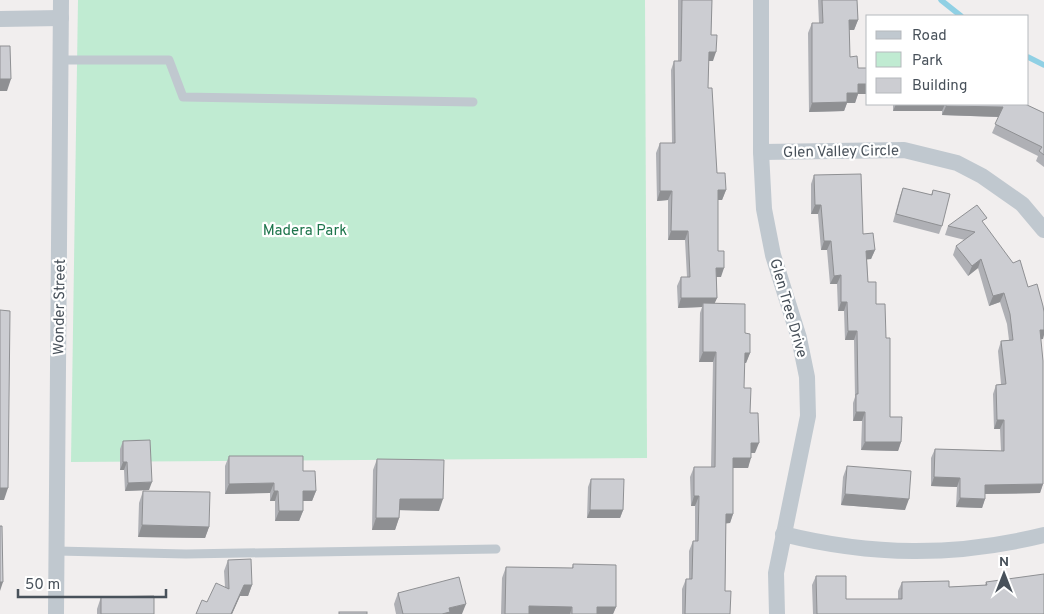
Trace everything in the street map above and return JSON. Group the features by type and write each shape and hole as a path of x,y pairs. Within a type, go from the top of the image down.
{"street":[{"name":"Wonder Street","path":"56,614 61,0"},
{"name":"Glen Tree Drive","path":"761,0 761,152 764,209 773,255 799,338 807,377 808,416 776,573 777,614"},
{"path":"0,19 61,18"},
{"name":"Glen Valley Circle","path":"761,152 904,150 957,163 982,176 1022,204 1044,230"},
{"path":"783,534 822,544 922,552 976,549 1044,535"}],"lane":[{"path":"61,60 169,60 183,97 474,102"},
{"path":"56,551 186,554 496,549"}],"green space":[{"name":"Madera Park","path":"78,0 645,0 647,458 71,462"}],"building":[{"path":"682,0 712,0 711,35 717,35 716,52 709,52 708,88 712,88 717,173 725,173 726,190 718,190 718,251 724,251 724,268 716,268 717,298 681,298 681,277 690,277 688,231 671,231 672,191 660,191 660,143 675,143 674,61 681,61"},
{"path":"822,0 857,0 858,20 849,20 850,57 857,56 858,68 866,68 866,84 858,84 858,93 847,93 847,102 812,103 812,23 823,23"},
{"path":"0,46 10,46 11,79 0,79"},
{"path":"1027,105 1044,113 1044,155 1039,151 1042,147 995,124 1003,107 946,106"},
{"path":"861,174 863,234 873,233 875,250 866,251 868,282 876,282 876,304 885,304 886,338 890,338 890,417 902,417 901,442 865,442 865,412 856,412 856,394 858,394 857,331 848,331 847,302 841,302 841,275 834,276 831,241 824,241 821,205 815,205 814,175"},
{"path":"903,188 932,195 933,190 950,194 942,226 896,214"},
{"path":"977,205 987,218 982,221 1013,263 1020,260 1028,287 1037,284 1044,312 1044,330 1040,330 1043,361 1043,484 985,485 985,499 960,498 960,478 934,477 935,449 1004,451 1004,420 997,420 996,385 1006,384 1001,341 1013,340 1010,314 1004,293 993,296 981,259 972,266 956,246 975,232 948,226"},
{"path":"703,303 745,304 745,333 750,334 750,353 745,353 744,388 751,388 750,413 758,413 759,443 751,443 751,458 733,458 733,514 726,514 725,591 731,591 730,614 685,614 686,579 692,579 693,541 698,541 699,496 694,496 694,467 715,467 716,352 703,352"},
{"path":"0,310 10,311 8,488 0,488"},
{"path":"150,440 152,482 128,483 127,462 123,462 123,441"},
{"path":"229,456 303,456 303,471 315,471 316,491 303,491 303,511 279,511 278,491 274,491 274,483 229,484"},
{"path":"377,459 444,460 443,499 400,499 399,518 376,518"},
{"path":"847,466 911,471 909,499 845,494"},
{"path":"591,479 624,479 623,510 590,510"},
{"path":"143,491 210,492 209,527 142,525"},
{"path":"0,526 2,526 3,582 0,582"},
{"path":"251,559 252,585 244,585 231,614 196,614 202,600 207,602 216,583 229,589 228,560"},
{"path":"573,564 616,565 616,607 597,607 597,614 572,614 572,607 529,606 529,614 505,614 506,567 573,568"},
{"path":"1044,574 1044,614 817,614 816,576 846,576 846,599 902,599 902,582 949,581 949,587 987,585 986,582"},
{"path":"459,577 466,604 449,608 450,612 442,614 403,614 398,593"},
{"path":"154,596 154,614 101,614 101,597"},
{"path":"339,612 367,612 367,614 339,614"}],"waterway":[{"path":"941,0 960,15"},
{"path":"1029,58 1044,65"}]}
